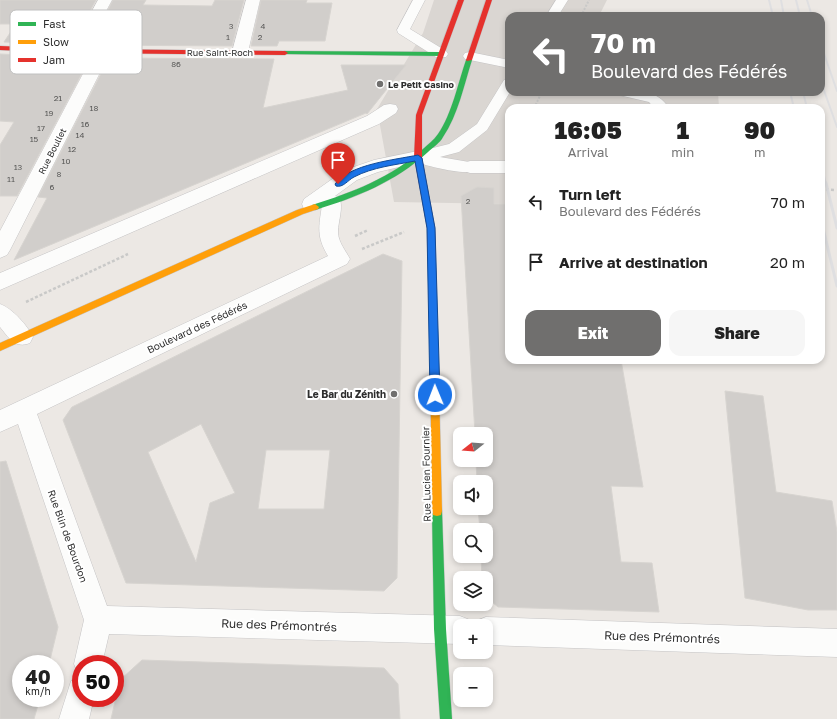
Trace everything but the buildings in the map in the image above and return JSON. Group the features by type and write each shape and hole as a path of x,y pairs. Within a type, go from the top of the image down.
{"main road":[{"name":"Rue Lucien Fournier","path":"446,719 450,630 431,228 418,158 419,115 461,0"},
{"path":"0,347 300,212 332,202 381,182 418,158 440,137 449,121 488,0"},
{"name":"Rue Saint-Roch","path":"0,48 10,48"},
{"name":"Rue Saint-Roch","path":"142,51 441,54"}],"street":[{"path":"101,10 106,0"},
{"path":"240,52 253,0"},
{"name":"Rue Boullet","path":"0,250 91,74"},
{"path":"0,282 373,120 390,109"},
{"path":"300,212 351,175 374,166 418,158"},
{"path":"470,167 505,167"},
{"path":"332,202 328,234 332,246 340,260"},
{"name":"Boulevard des Fédérés","path":"0,421 340,260"},
{"path":"0,313 22,337"},
{"name":"Rue Blin de Bourdon","path":"24,409 98,620"},
{"path":"90,655 98,620"},
{"name":"Rue des Prémontrés","path":"98,620 450,630"},
{"name":"Rue des Prémontrés","path":"493,631 837,643"},
{"path":"74,719 77,707"}],"lane":[{"path":"419,0 403,30 441,54"},
{"path":"554,12 562,0"},
{"path":"470,56 505,63"},
{"path":"418,158 454,148 482,127 505,90"},
{"path":"641,96 654,99 658,104"},
{"path":"418,158 470,167"}],"path":[{"path":"583,12 589,0"},
{"path":"825,189 835,190"},
{"path":"340,260 376,242 410,229"}],"shaded area":[{"path":"434,0 607,0 601,12 505,12 505,96 718,96 719,104 505,104 505,204 394,202 377,109 423,33"}],"railway":[{"path":"769,0 772,12"},
{"path":"781,0 783,12"},
{"path":"796,0 799,12"},
{"path":"807,0 811,12"},
{"path":"825,56 837,91"},
{"path":"825,93 837,127"},
{"path":"791,96 793,104"},
{"path":"804,96 806,104"},
{"path":"825,180 826,184"},
{"path":"826,183 837,228"},
{"path":"825,236 837,286"}],"traffic: fast":[{"path":"285,53 441,54"},
{"path":"315,207 353,195 381,182 418,157 440,137 449,121 469,60"},
{"path":"437,511 440,629 446,719"}],"traffic: slow":[{"path":"0,347 300,212 315,207"},
{"path":"434,345 437,511"}],"traffic: jam":[{"path":"434,345 431,228 418,157 419,115 461,0"},
{"path":"469,60 489,0"},
{"path":"0,48 10,48"},
{"path":"142,52 285,53"}],"place":[{"name":"Le Petit Casino","path":"380,84"},
{"name":"Le Bar du Zénith","path":"394,394"}],"route":[{"path":"338,184 351,175 374,166 418,158 431,228 435,395"}]}
